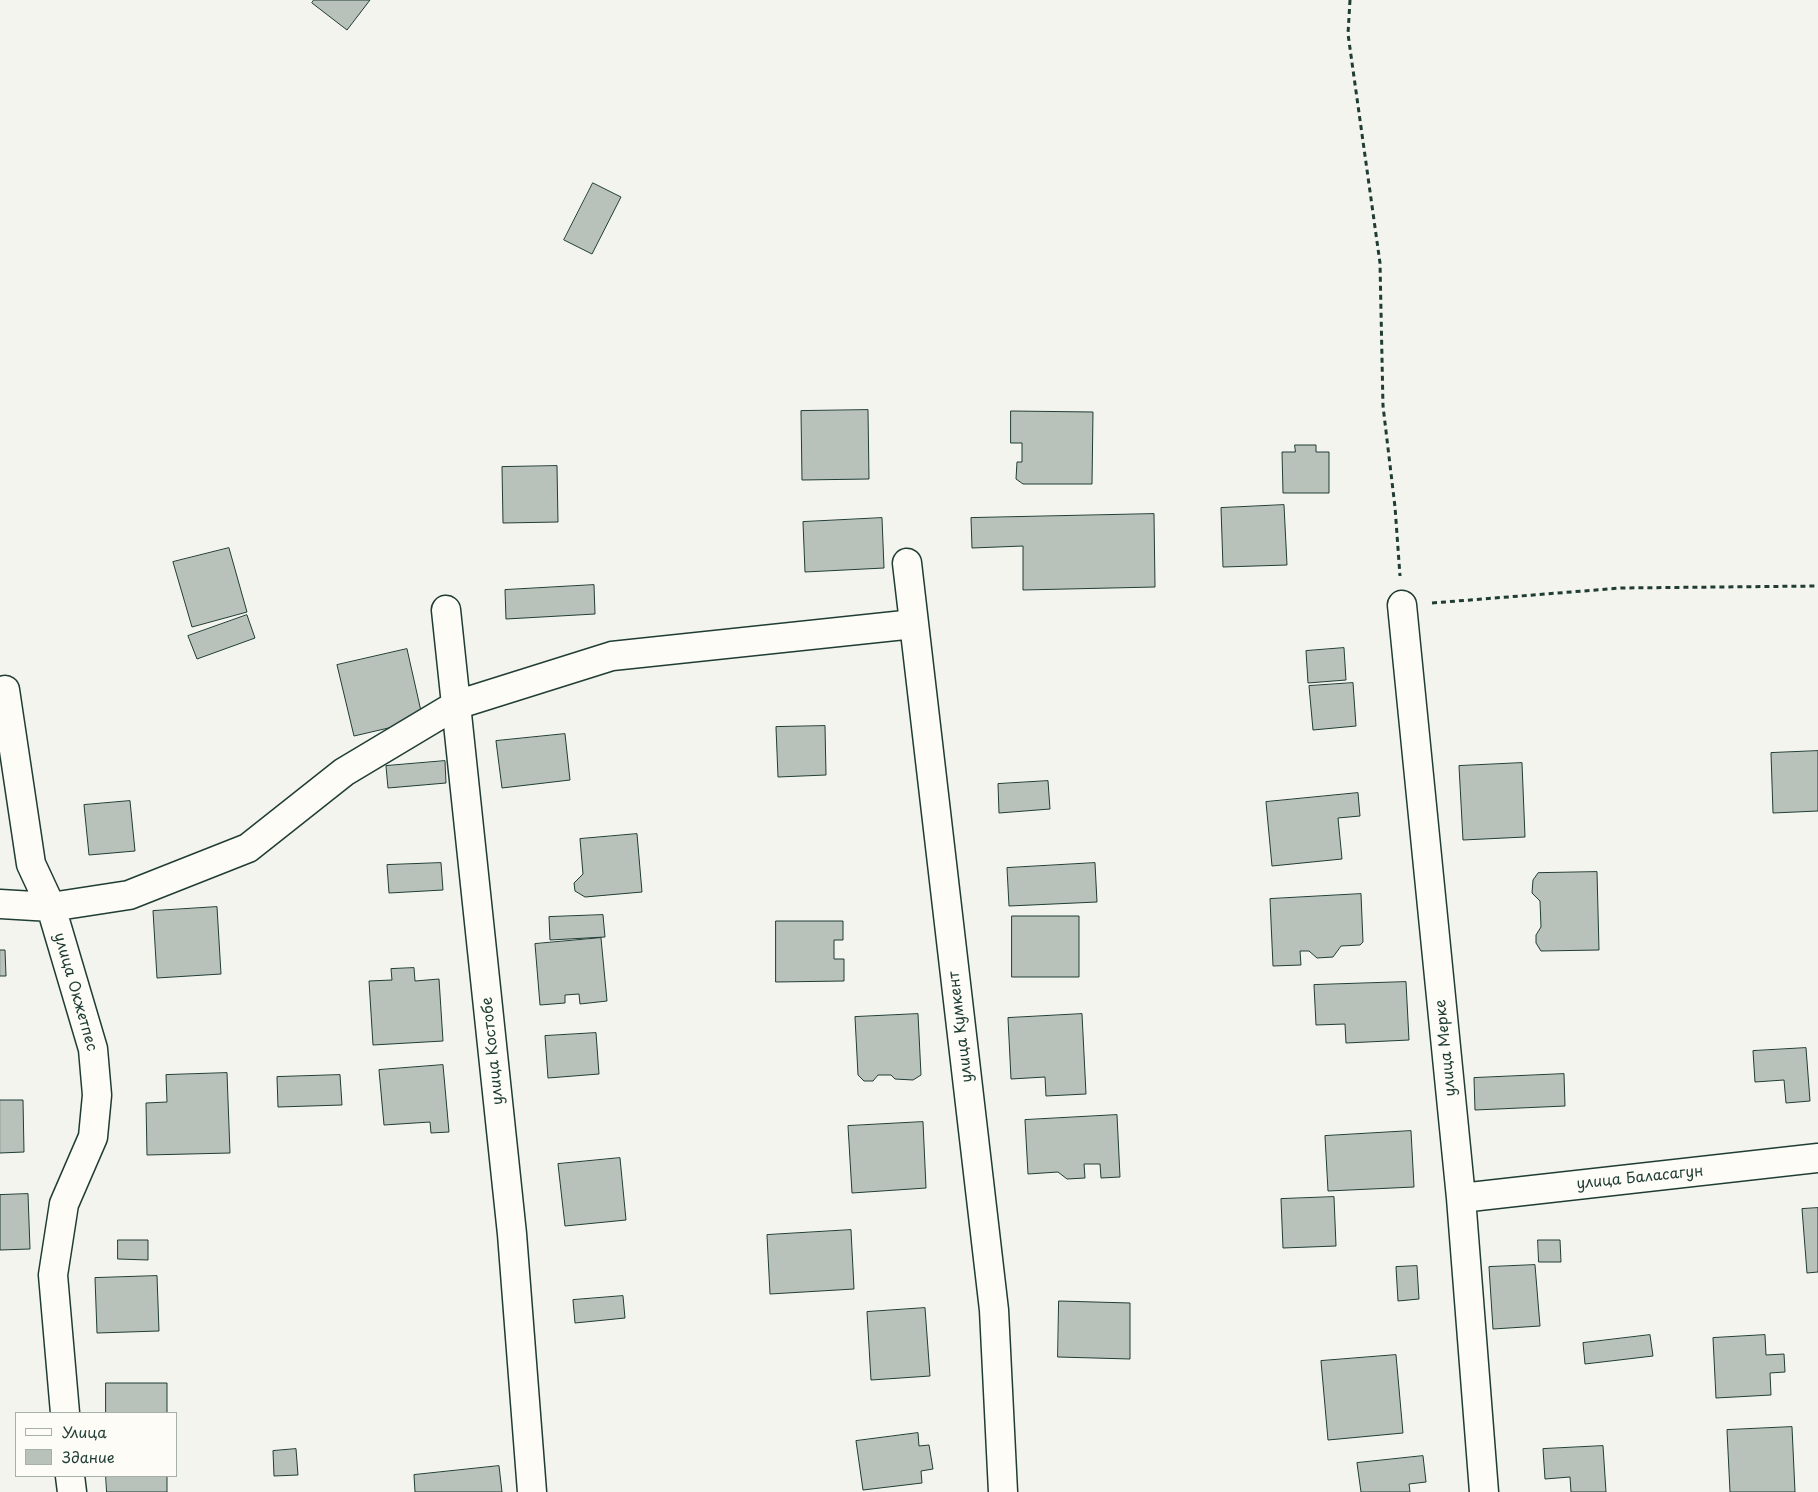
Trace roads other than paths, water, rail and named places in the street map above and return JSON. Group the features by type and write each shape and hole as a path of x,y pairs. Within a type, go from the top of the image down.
{"street":[{"name":"улица Кумкент","path":"907,563 994,1310 1003,1492"},
{"name":"улица Мерке","path":"1402,605 1461,1198 1484,1492"},
{"name":"улица Костобе","path":"446,610 512,1234 532,1492"},
{"path":"0,904 51,907 129,895 248,848 344,772 456,705 612,656 914,624"},
{"name":"улица Окжетпес","path":"5,690 30,864 51,907 93,1049 97,1095 93,1137 64,1204 53,1274 65,1412"},
{"name":"улица Баласагун","path":"1461,1198 1818,1158"},
{"path":"70,1477 72,1492"}]}
